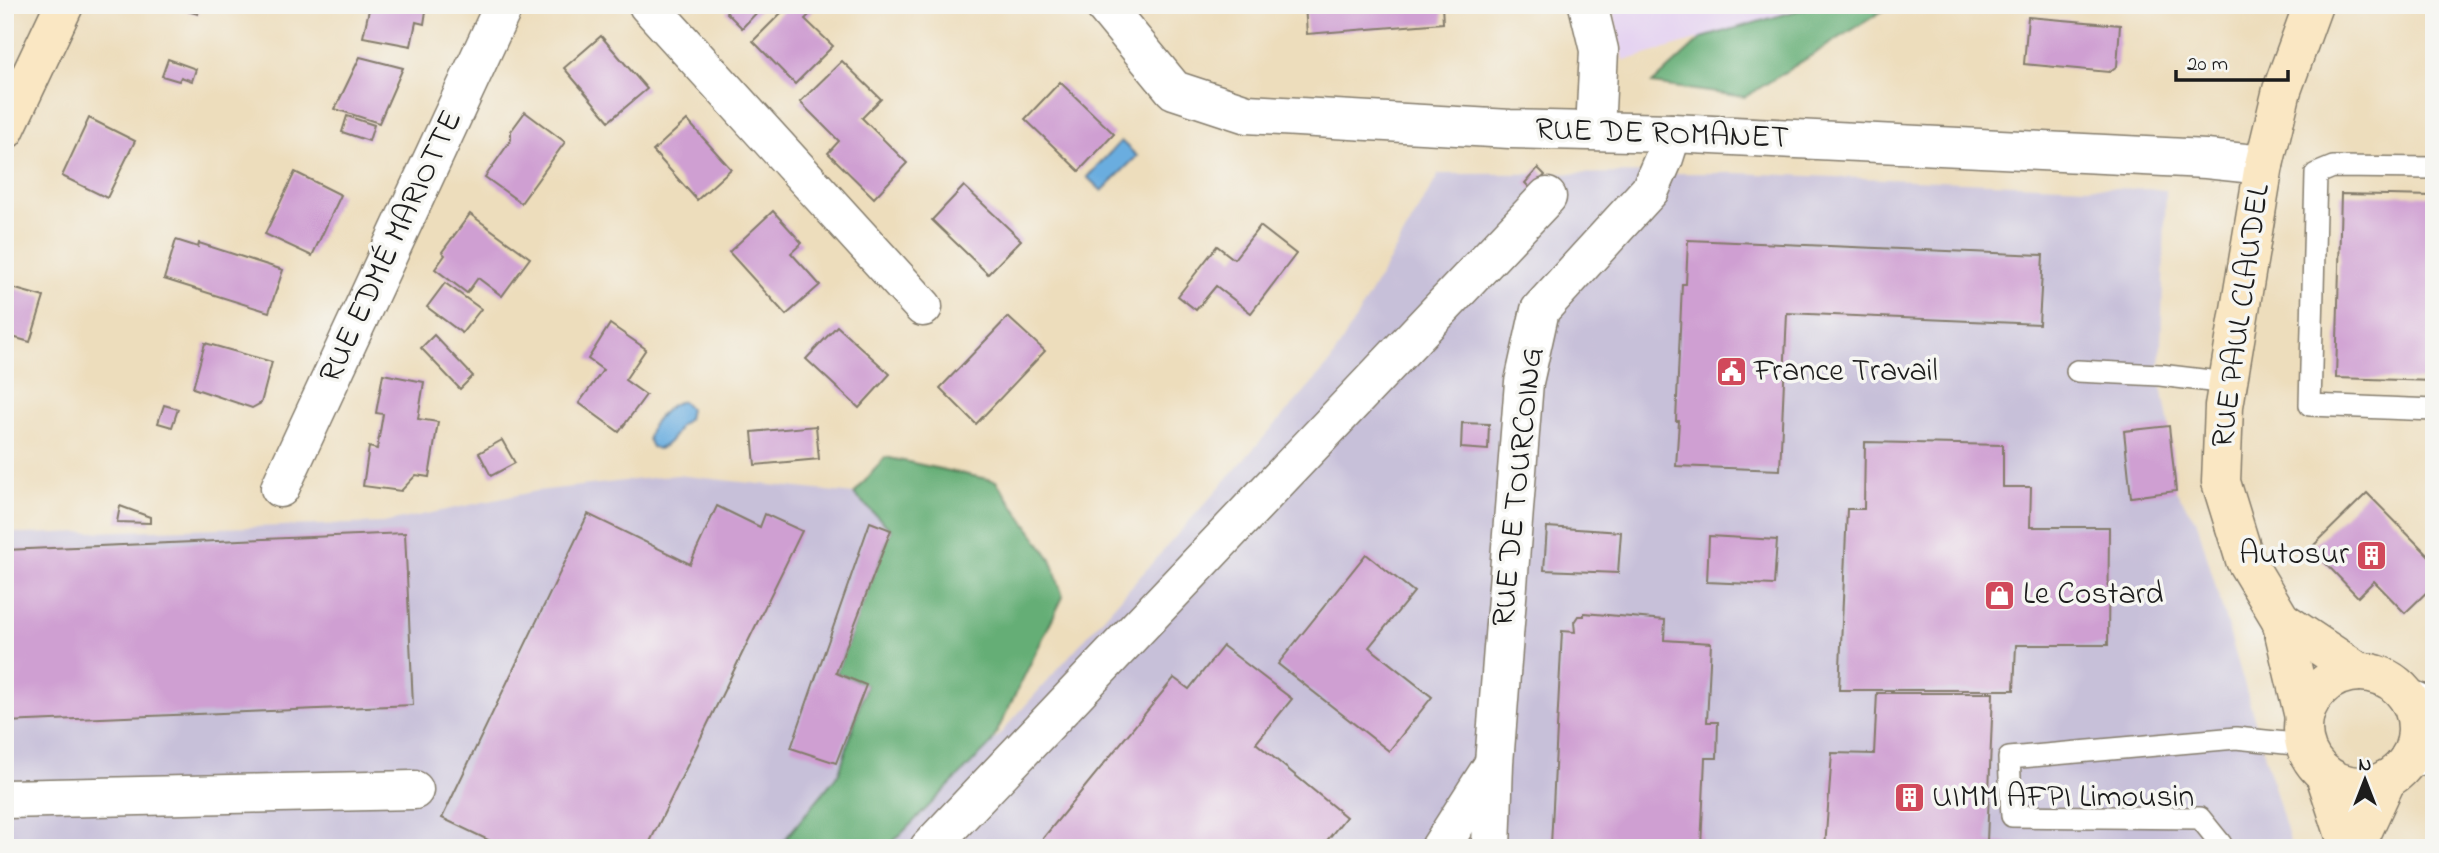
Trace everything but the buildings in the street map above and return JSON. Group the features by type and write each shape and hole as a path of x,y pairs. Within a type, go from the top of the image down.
{"street":[{"path":"5,130 64,5"},
{"name":"RUE EDMÉ MARIOTTE","path":"280,488 504,5"},
{"path":"648,5 923,307"},
{"name":"RUE DE ROMANET","path":"1104,5 1174,90 1247,114 1510,130 1672,133 2206,159 2264,165"},
{"path":"1588,5 1599,50 1595,130"},
{"name":"RUE PAUL CLAUDEL","path":"2313,5 2282,90 2264,165 2227,383 2221,482 2245,560 2281,620 2312,746 2349,848"},
{"name":"RUE DE TOURCOING","path":"1491,848 1494,763 1524,382 1540,310 1650,190 1672,133"},
{"path":"929,848 1547,197"},
{"name":"RUE PAUL CLAUDEL","path":"2281,620 2359,672"},
{"path":"2355,848 2410,763 2416,738 2416,717 2421,704 2387,679 2373,673 2359,672 2340,676 2324,685 2311,699 2312,746 2340,782 2356,786 2372,785 2410,763"},
{"name":"RUE DE TOURCOING","path":"1440,848 1494,763"},
{"path":"5,799 415,790"}],"lane":[{"path":"2434,169 2333,167 2316,174 2310,405 2434,410"},
{"path":"2077,371 2160,375 2227,383"},
{"path":"2221,848 2221,844 2200,818 2012,817 2009,758 2236,738 2312,746"}],"shaded area":[{"path":"1612,5 1806,5 1807,8 1624,61"},
{"path":"1735,173 2166,190 2160,375 2176,491 2197,522 2292,848 887,848 991,744 1330,363 1439,174"},
{"path":"677,475 854,494 891,530 837,674 866,685 839,773 778,848 5,848 5,530 24,534 383,523 537,491"}],"green space":[{"path":"1806,5 1892,5 1745,97 1652,84 1702,38 1806,8"},
{"path":"885,457 996,481 1051,559 1063,597 991,744 887,848 778,848 839,773 866,685 836,673 891,530 854,494"}],"water":[{"path":"1121,141 1137,156 1102,191 1087,177"},
{"path":"682,401 690,409 688,419 664,446 658,449 652,447 648,439 655,421 670,406"}],"place":[{"name":"France Travail","path":"1731,372"},
{"name":"Autosur","path":"2372,555"},
{"name":"Le Costard","path":"2000,595"},
{"name":"UIMM AFPI Limousin","path":"1909,798"}]}
